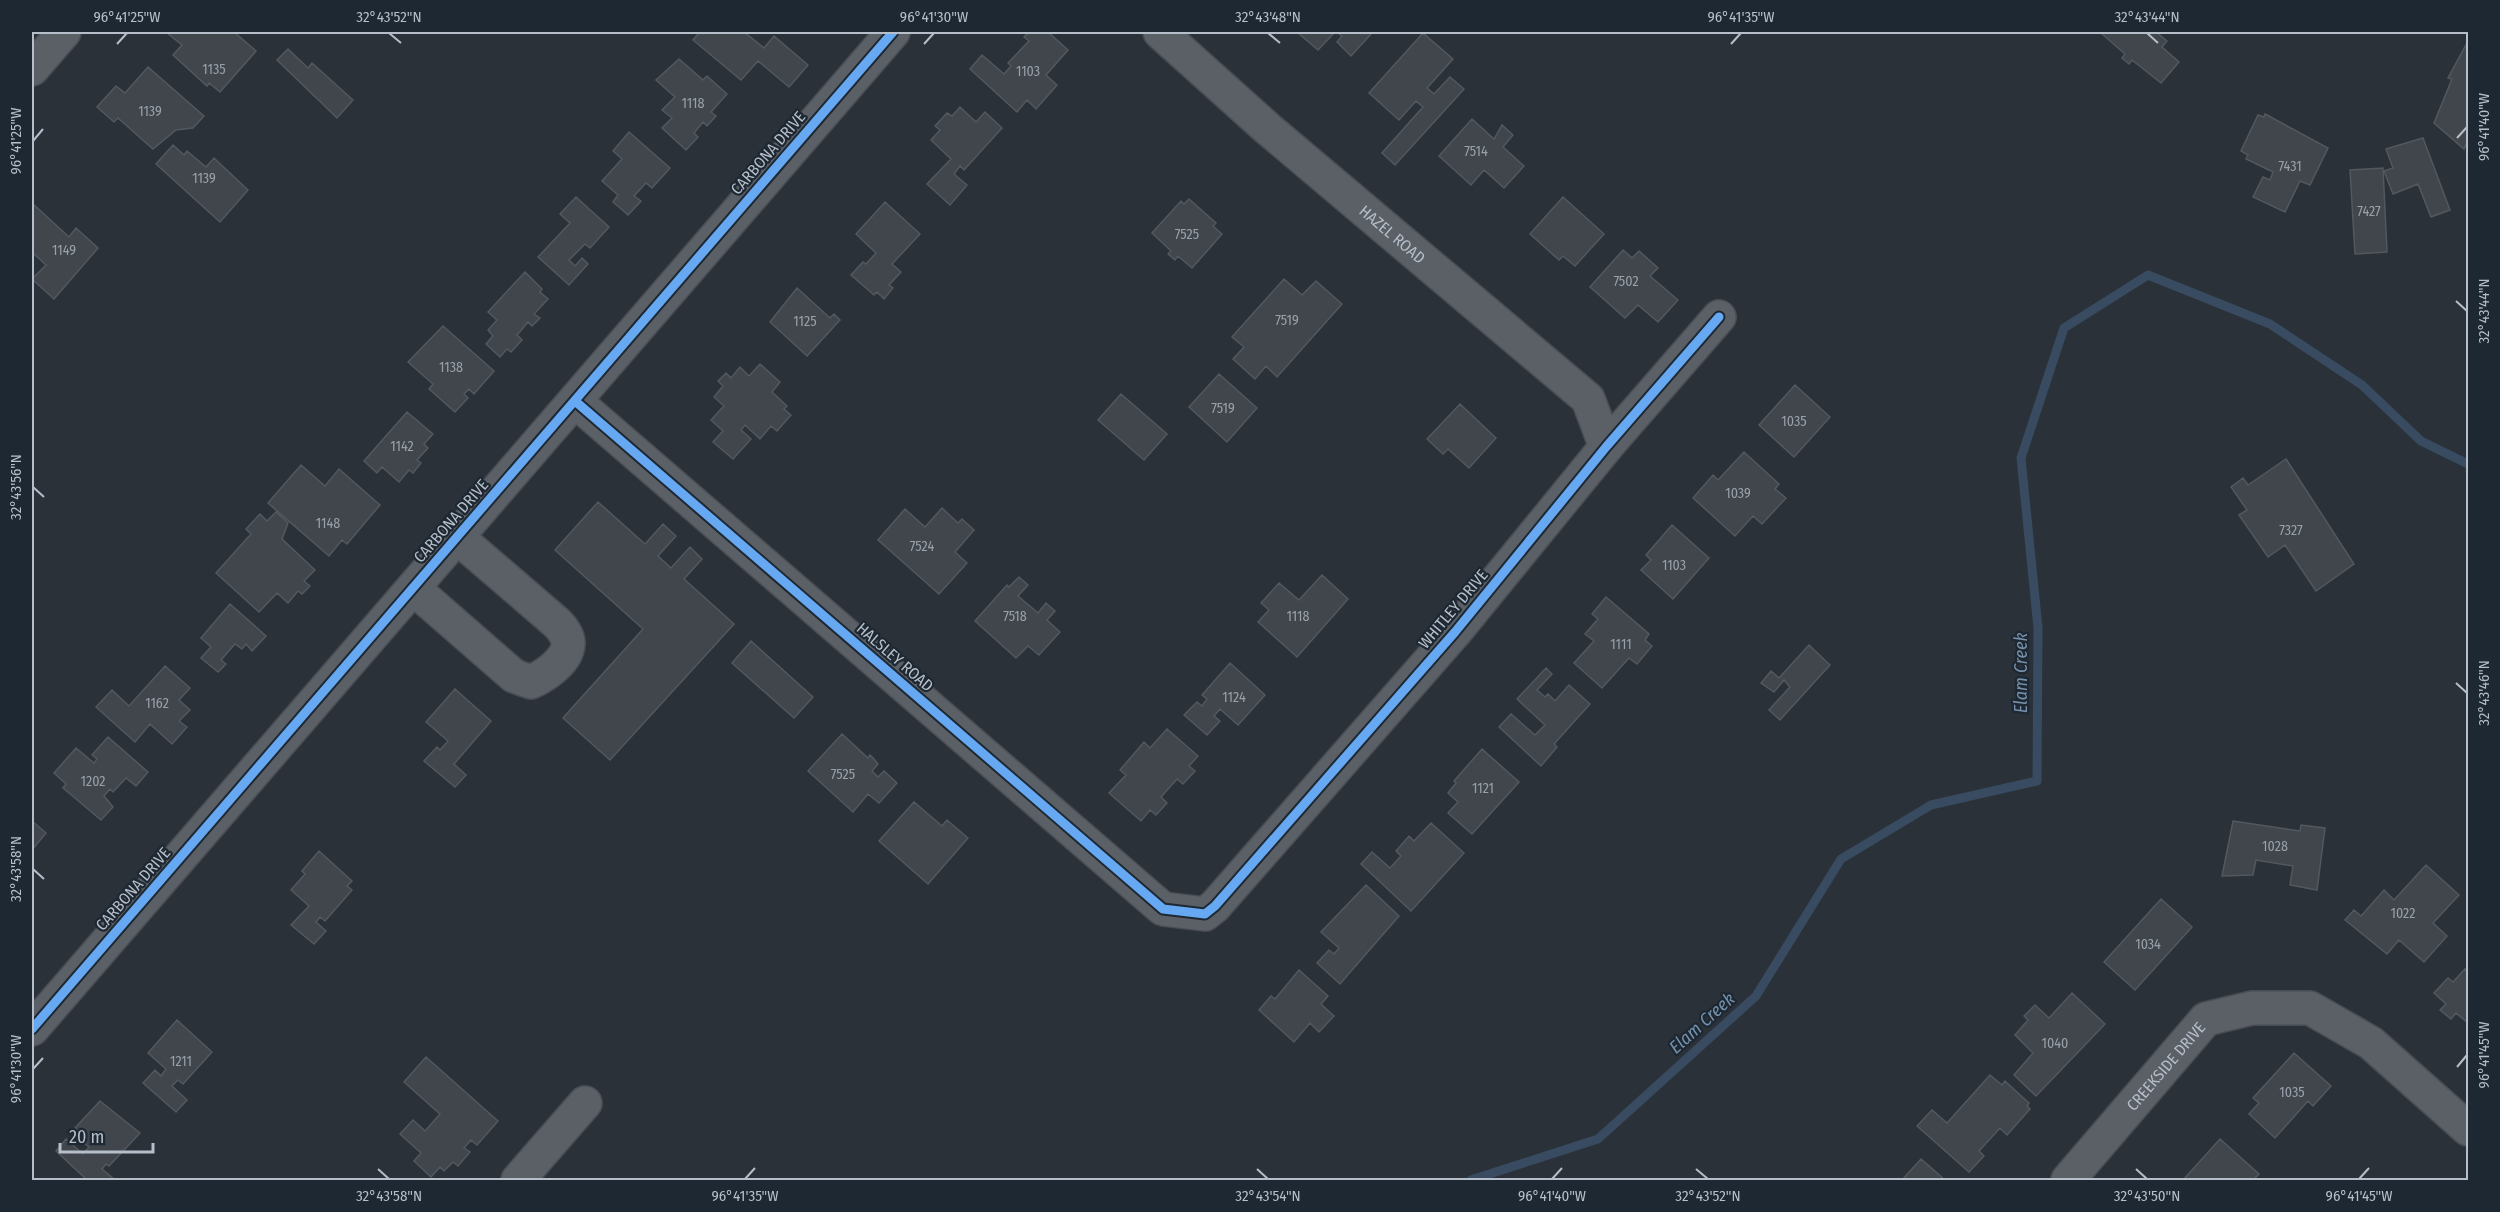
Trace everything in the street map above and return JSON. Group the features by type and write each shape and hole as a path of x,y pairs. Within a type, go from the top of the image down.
{"street":[{"path":"32,69 64,32"},
{"name":"CARBONA DRIVE","path":"32,1029 893,32"},
{"name":"HAZEL ROAD","path":"1160,32 1267,128 1588,399 1606,447"},
{"name":"WHITLEY DRIVE","path":"1205,914 1215,906 1455,632 1606,447 1719,317"},
{"name":"HALSLEY ROAD","path":"574,401 1163,909 1205,914"},
{"path":"413,588 514,675 531,682 547,675 567,652 568,636 557,623 457,537"},
{"name":"CREEKSIDE DRIVE","path":"2068,1180 2206,1019 2252,1008 2310,1008 2371,1043 2469,1129"},
{"path":"518,1180 585,1103"}],"building":[{"path":"166,32 234,32 256,51 220,92 209,83 207,86 173,55 182,45"},
{"path":"700,32 744,32 764,48 774,36 808,65 789,87 758,61 741,80 693,40"},
{"path":"1029,32 1048,32 1068,50 1046,75 1057,85 1036,109 1027,100 1017,112 970,69 982,55 1004,74 1011,66 1008,63 1029,41 1024,37"},
{"path":"1297,32 1335,32 1318,50"},
{"path":"1337,32 1372,33 1351,56 1337,42 1342,36"},
{"path":"2100,32 2156,32 2167,41 2162,47 2179,62 2161,83 2132,60 2129,64 2122,58 2125,54"},
{"path":"1423,33 1453,59 1427,88 1434,94 1450,77 1464,89 1395,165 1382,153 1423,107 1416,101 1399,120 1369,93"},
{"path":"2467,43 2468,140 2464,149 2434,123 2452,79 2448,78"},
{"path":"288,49 308,68 312,63 353,100 337,118 277,60"},
{"path":"679,59 703,80 707,76 727,94 711,112 716,116 707,126 703,122 694,133 698,137 686,150 662,128 672,118 662,110 675,97 656,80"},
{"path":"148,67 204,116 193,128 176,130 153,149 118,118 114,122 97,107 116,86 125,93"},
{"path":"960,107 976,122 985,112 1002,128 964,170 960,166 954,174 967,185 950,205 927,184 951,159 931,140 940,130 935,126 947,113 952,116"},
{"path":"2265,114 2328,148 2310,185 2300,181 2285,212 2253,197 2263,177 2270,180 2273,172 2246,159 2248,155 2241,151 2258,115 2264,117"},
{"path":"1472,119 1494,139 1502,125 1513,135 1503,147 1524,166 1504,188 1484,170 1471,185 1439,156"},
{"path":"629,132 670,168 652,188 646,183 634,196 641,201 628,215 613,202 618,195 602,181 622,159 613,151"},
{"path":"2423,138 2450,210 2431,217 2418,184 2393,194 2384,171 2393,168 2386,149"},
{"path":"173,145 184,155 187,151 206,167 214,158 248,190 220,222 156,164"},
{"path":"2383,168 2387,252 2355,254 2350,170"},
{"path":"576,197 609,227 590,248 585,244 569,260 575,266 582,258 588,264 569,285 538,257 570,223 560,214"},
{"path":"1563,197 1604,234 1575,266 1563,256 1559,260 1530,234"},
{"path":"1189,199 1216,223 1213,226 1222,234 1192,268 1178,256 1175,260 1168,254 1171,251 1152,233 1181,201 1184,204"},
{"path":"885,202 920,234 892,264 901,272 889,285 893,288 884,299 877,292 874,295 851,275 863,262 866,264 876,253 856,234"},
{"path":"32,203 69,237 76,228 98,248 54,299 32,279 46,265 32,252"},
{"path":"1623,250 1632,258 1639,251 1658,268 1650,276 1678,300 1658,322 1638,305 1625,318 1590,287"},
{"path":"525,272 542,289 540,292 548,299 534,314 540,318 532,326 528,322 517,335 522,340 511,352 507,349 500,357 486,344 493,336 488,330 497,320 488,312"},
{"path":"1284,279 1302,295 1316,281 1342,304 1277,377 1266,366 1255,379 1233,359 1244,347 1232,337"},
{"path":"797,288 830,318 834,314 840,320 807,356 770,322"},
{"path":"443,326 494,371 474,394 469,389 464,394 468,398 455,412 429,389 433,384 408,362"},
{"path":"760,364 780,382 772,392 787,406 784,409 791,415 777,431 771,426 760,439 745,425 741,430 751,439 733,459 713,442 723,431 711,420 724,406 714,397 723,386 718,381 726,373 731,378 740,367 749,376"},
{"path":"1219,374 1257,408 1227,442 1189,407"},
{"path":"1795,385 1830,417 1794,457 1759,425"},
{"path":"1121,394 1167,434 1144,460 1098,420"},
{"path":"1460,404 1496,438 1469,468 1448,449 1443,454 1427,439"},
{"path":"407,412 433,434 424,444 428,448 417,460 421,463 413,473 409,470 399,482 382,467 377,473 364,461"},
{"path":"1744,452 1779,484 1775,489 1786,498 1762,524 1753,516 1735,536 1693,498 1713,475 1718,480"},
{"path":"2286,459 2354,564 2316,591 2285,545 2268,557 2239,515 2247,510 2231,487 2243,478 2248,485"},
{"path":"301,465 325,486 339,469 380,505 347,544 342,540 329,556 268,503"},
{"path":"598,502 645,544 663,524 676,536 658,556 671,568 690,547 702,559 684,579 734,624 610,760 563,718 643,629 555,550"},
{"path":"942,508 958,523 962,519 974,530 955,552 967,563 939,594 878,540 905,509 925,527"},
{"path":"276,512 288,523 282,539 315,570 304,581 310,586 302,594 298,591 288,603 277,593 259,612 216,573 251,534 246,529 260,514 267,521"},
{"path":"1672,525 1709,558 1673,599 1641,570 1651,560 1646,555"},
{"path":"1322,575 1348,599 1297,657 1258,622 1269,610 1261,603 1279,583 1299,600"},
{"path":"1019,577 1028,585 1018,596 1038,613 1046,603 1055,611 1047,620 1060,632 1039,655 1028,646 1016,658 975,621 1007,585 1009,587"},
{"path":"1606,597 1649,634 1645,640 1652,646 1637,664 1629,658 1602,688 1574,663 1594,641 1585,634 1598,619 1592,614"},
{"path":"230,604 266,636 252,651 246,644 242,649 235,644 221,660 226,664 218,672 201,658 211,647 201,638"},
{"path":"751,641 813,697 794,718 732,663"},
{"path":"1809,645 1830,665 1780,720 1769,710 1790,687 1784,680 1774,692 1761,683 1771,671 1779,678"},
{"path":"1230,663 1265,695 1238,725 1220,709 1214,716 1220,721 1207,735 1184,715 1197,702 1202,706 1207,699 1202,695"},
{"path":"165,666 190,688 179,700 190,710 179,721 187,727 172,744 150,724 135,742 96,707 112,690 129,706"},
{"path":"1546,668 1552,674 1537,690 1545,697 1548,694 1555,701 1569,685 1590,704 1554,744 1557,747 1541,766 1499,727 1511,714 1535,735 1545,725 1517,699"},
{"path":"455,689 491,721 454,764 466,775 455,787 424,761 437,747 440,750 448,741 426,722"},
{"path":"1167,729 1198,756 1189,766 1195,771 1183,784 1177,779 1161,797 1167,803 1156,815 1150,810 1141,821 1109,793 1126,775 1120,770 1144,742 1150,748"},
{"path":"842,734 868,758 870,755 874,759 878,764 872,771 878,777 884,771 897,783 879,803 868,794 853,812 808,771"},
{"path":"108,737 148,772 136,786 126,778 113,792 110,789 104,796 113,807 101,820 63,788 66,784 54,773 76,748 94,763 97,759 92,755"},
{"path":"1482,749 1519,782 1472,834 1448,813 1458,802 1448,793 1456,783 1454,781"},
{"path":"914,802 942,826 947,820 968,838 928,884 879,841"},
{"path":"32,821 46,833 32,850"},
{"path":"2233,821 2300,831 2301,825 2325,828 2317,890 2290,885 2293,866 2256,860 2253,875 2222,876"},
{"path":"1431,823 1464,853 1411,911 1361,864 1372,852 1390,868 1401,856 1396,851 1409,836 1414,841"},
{"path":"319,851 352,881 347,886 352,890 325,921 320,917 316,922 326,931 314,944 291,925 309,906 291,890 305,874 302,871"},
{"path":"2426,865 2459,895 2433,923 2447,936 2424,962 2399,940 2387,954 2345,920 2354,910 2361,916 2384,890 2394,900"},
{"path":"1366,885 1399,916 1340,984 1317,963 1329,950 1334,954 1339,948 1321,932"},
{"path":"2161,899 2192,927 2135,990 2104,962"},
{"path":"2465,969 2468,973 2468,1023 2456,1013 2451,1019 2440,1010 2446,1004 2434,993 2448,978 2453,982"},
{"path":"1299,970 1328,996 1321,1004 1334,1016 1319,1032 1310,1023 1294,1042 1259,1010 1271,996 1275,999"},
{"path":"2072,993 2105,1024 2036,1096 2014,1075 2033,1053 2015,1035 2028,1020 2024,1016 2035,1005 2049,1018"},
{"path":"177,1020 212,1052 183,1084 178,1080 172,1086 187,1100 176,1112 143,1083 155,1070 161,1076 166,1069 148,1053"},
{"path":"2294,1053 2331,1086 2313,1106 2308,1101 2275,1138 2249,1114 2259,1103 2253,1098"},
{"path":"426,1057 498,1121 477,1145 471,1140 464,1148 470,1152 458,1166 453,1162 444,1171 440,1167 431,1177 414,1161 421,1153 400,1134 413,1120 425,1131 440,1114 404,1082"},
{"path":"1990,1075 2002,1085 2005,1081 2029,1103 2027,1106 2030,1109 2007,1135 2000,1128 1979,1151 1984,1156 1969,1172 1917,1126 1932,1110 1947,1123"},
{"path":"100,1101 140,1133 109,1166 106,1164 102,1169 115,1180 87,1180 56,1151 66,1139 83,1154 89,1147 83,1142 87,1138 75,1128"},
{"path":"2220,1139 2259,1174 2253,1180 2183,1180"},
{"path":"1921,1159 1945,1180 1902,1180"}],"waterway":[{"name":"Elam Creek","path":"1471,1180 1598,1139 1756,996 1841,859 1931,805 2037,781 2038,628 2021,458 2064,328 2148,275 2270,324 2362,385 2421,441 2468,464"}],"cycle path":[{"path":"32,1029 893,32"},
{"path":"575,401 1163,909 1205,914 1215,906 1455,632 1606,447 1719,317"}]}
